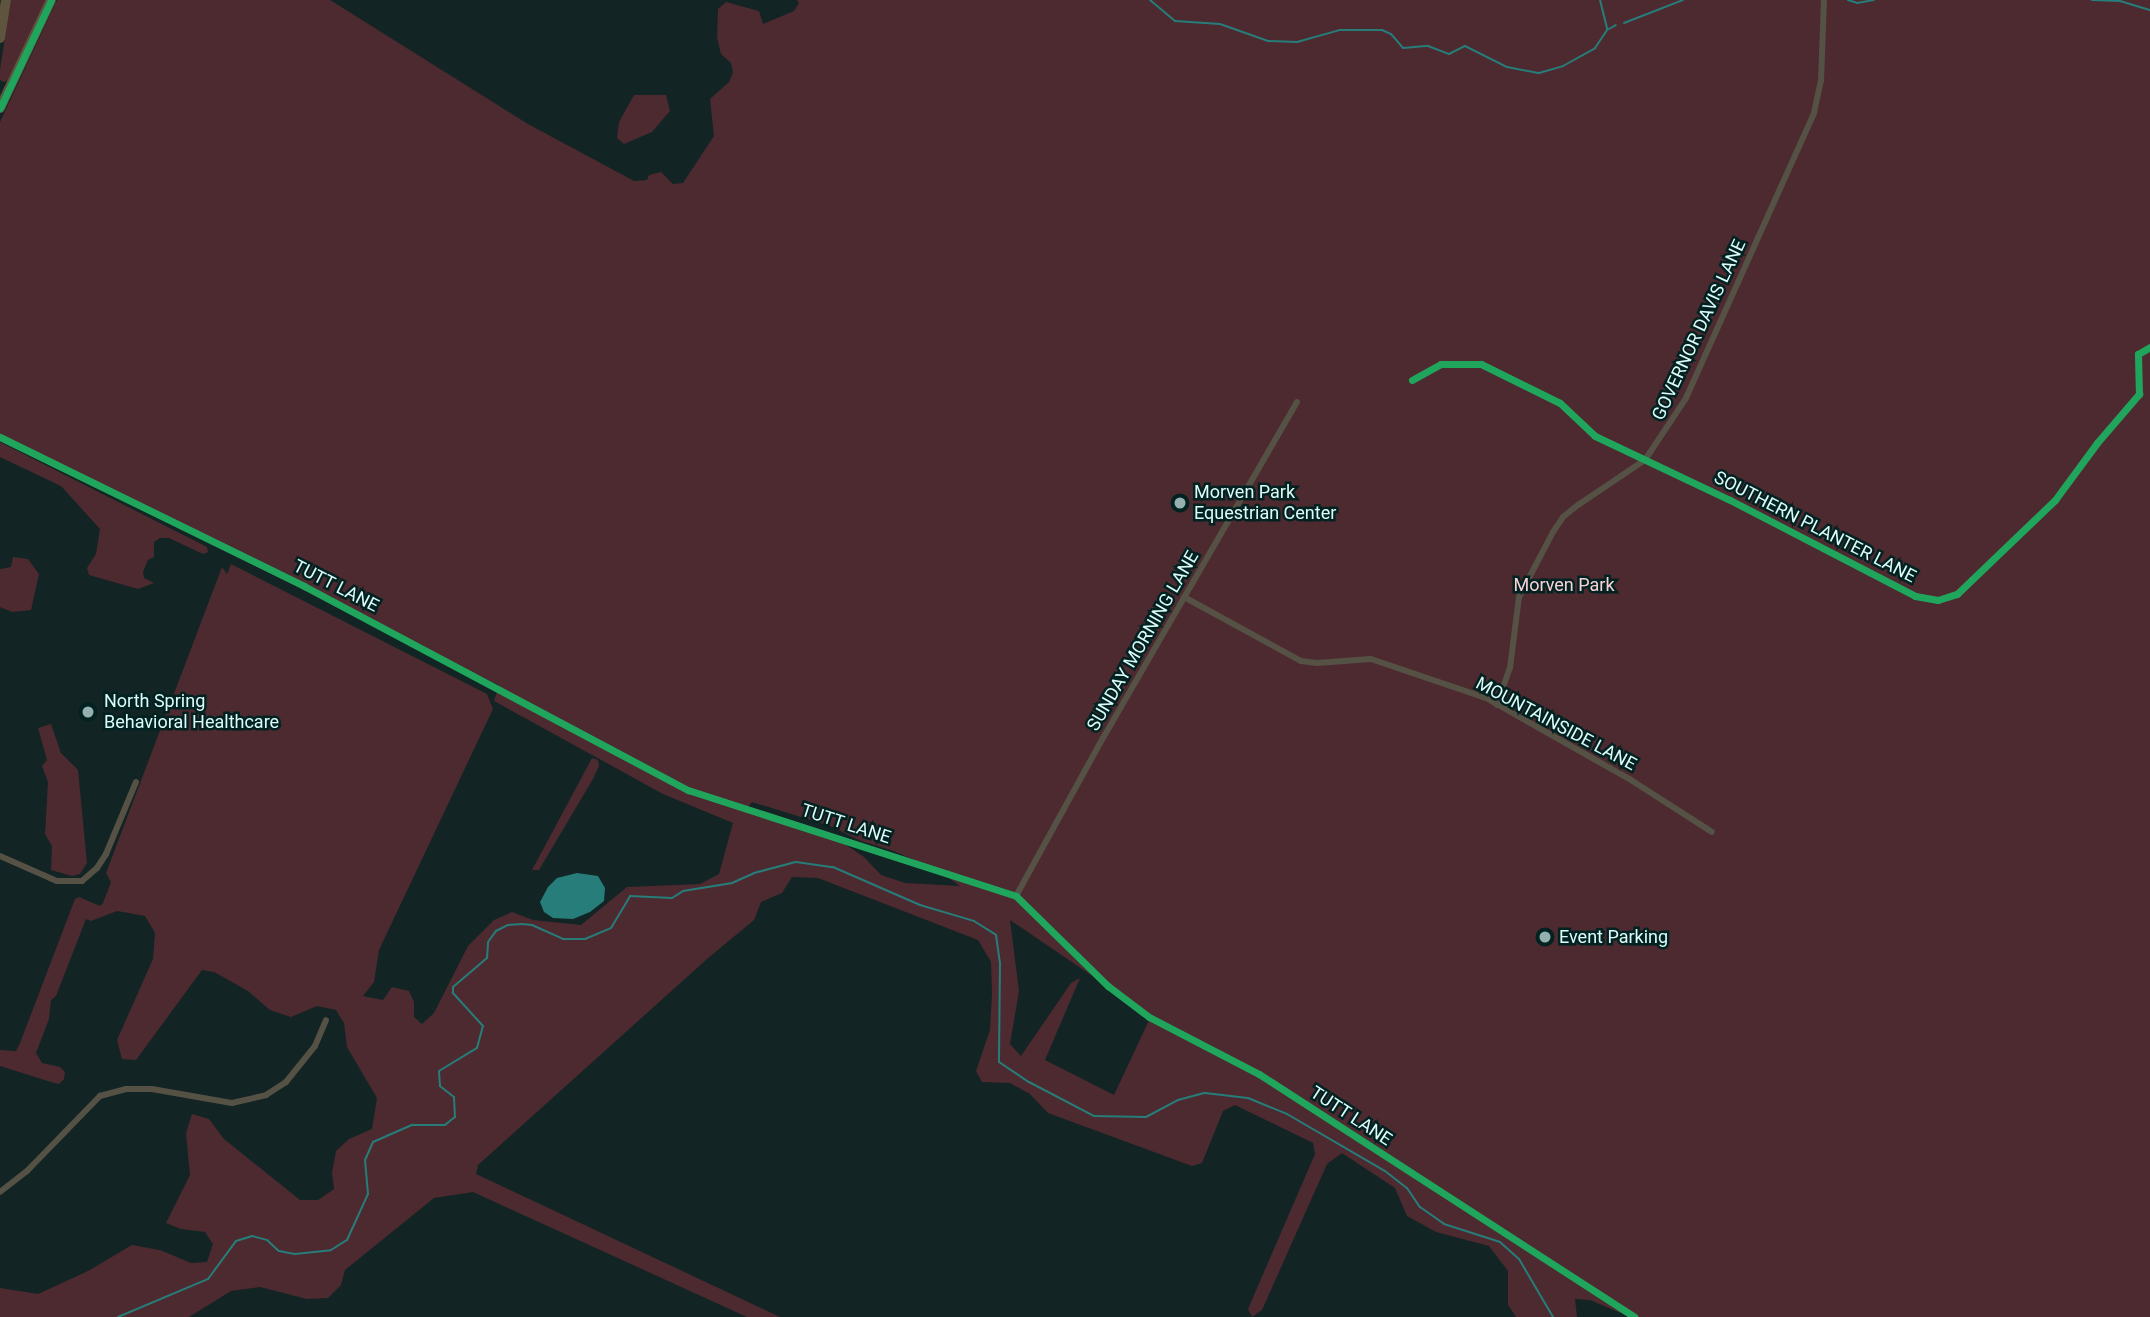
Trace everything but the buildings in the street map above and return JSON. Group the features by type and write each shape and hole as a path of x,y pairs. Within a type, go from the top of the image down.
{"highway":[{"path":"0,38 6,0"},
{"path":"0,108 5,89 51,0"}],"street":[{"name":"GOVERNOR DAVIS LANE","path":"1497,705 1510,668 1519,597 1553,532 1578,505 1646,460 1686,398 1814,113 1821,82 1824,0"},
{"name":"SOUTHERN PLANTER LANE","path":"1412,380 1441,364 1481,364 1560,403 1595,436 1915,596 1938,600 1949,598 2055,500 2097,443 2132,406 2141,384 2138,355 2150,347"},
{"name":"SUNDAY MORNING LANE","path":"1016,896 1297,402"},
{"name":"TUTT LANE","path":"0,437 304,586 688,790 1016,896 1108,986 1149,1017 1259,1074 1634,1317"},
{"name":"MOUNTAINSIDE LANE","path":"1184,597 1301,661 1317,663 1371,659 1435,683 1470,691 1631,780 1712,832"},
{"path":"0,856 57,881 71,884 82,881 97,868 106,854 136,782"},
{"path":"0,1192 27,1171 100,1096 126,1089 152,1089 232,1103 266,1095 285,1082 315,1046 326,1020"}],"green space":[{"path":"11,0 47,0 8,80 4,82 0,80 0,69"},
{"name":"Morven Park","path":"57,0 330,0 528,124 634,181 647,180 649,175 661,172 673,184 683,183 714,136 710,99 729,82 733,72 731,63 721,54 717,37 718,9 726,2 759,11 763,24 794,11 799,3 797,0 2150,0 2150,1317 1630,1317 1590,1300 1575,1299 1577,1317 1516,1317 1508,1305 1508,1271 1489,1246 1436,1232 1407,1216 1395,1188 1342,1153 1327,1164 1262,1310 1252,1317 1248,1309 1315,1154 1313,1143 1235,1105 1223,1111 1202,1163 1192,1166 1048,1113 1030,1094 1010,1083 982,1082 976,1071 990,1030 992,993 991,962 978,940 818,878 792,877 782,893 761,902 754,920 478,1165 476,1174 780,1317 747,1317 473,1192 434,1198 345,1270 341,1285 328,1298 307,1299 260,1287 231,1291 189,1317 0,1317 0,1288 38,1294 88,1271 132,1245 160,1250 191,1263 207,1262 213,1244 205,1232 181,1229 166,1223 190,1175 186,1133 192,1114 209,1119 224,1139 300,1200 318,1200 334,1189 332,1173 336,1151 349,1139 372,1129 377,1098 347,1047 344,1023 336,1010 317,1006 291,1017 270,1010 248,991 214,972 202,970 136,1060 122,1059 117,1040 153,959 155,933 145,916 117,911 91,921 86,919 56,996 51,1000 49,1019 36,1053 42,1063 60,1067 65,1072 64,1079 59,1084 0,1066 0,1050 16,1051 20,1043 75,899 79,897 100,906 103,903 111,882 106,873 222,567 227,574 231,564 487,694 493,709 379,950 374,982 363,996 383,1000 392,987 409,991 414,1002 414,1017 422,1024 434,1013 468,946 494,920 512,912 533,920 581,925 627,887 700,884 719,874 733,823 663,794 494,701 499,685 451,664 0,438 0,122","holes":["752,802 830,826 861,841 891,850 938,870 960,886 905,883 881,875 864,857 840,841 745,811","1010,920 1151,1016 1114,1095 1045,1060 1080,978 1071,983 1021,1056 1010,1044 1019,991"]},
{"path":"634,95 666,95 670,111 652,132 624,144 617,138 619,122"},
{"path":"0,442 207,547 208,552 203,554 169,538 160,538 154,542 154,557 148,560 143,572 144,578 154,583 138,589 89,575 87,568 96,554 100,529 61,486 0,457"},
{"path":"13,557 28,559 39,574 31,610 12,612 0,607 0,569 11,567"},
{"path":"51,724 61,753 78,770 87,863 80,874 72,876 51,870 52,846 45,834 48,782 42,766 47,760 38,728"},
{"path":"592,758 598,760 599,766 593,779 539,870 532,870"}],"water":[{"path":"577,873 598,876 605,888 604,901 590,912 573,919 553,918 544,912 540,902 548,887 557,878"}],"waterway":[{"path":"1150,0 1175,21 1220,24 1268,41 1297,42 1340,30 1382,30 1391,34 1403,48 1428,46 1449,54 1465,46 1507,67 1539,73 1563,66 1595,48 1607,30 1616,25"},
{"path":"1600,0 1607,29"},
{"path":"1624,23 1683,0"},
{"path":"1848,0 1857,3 1874,0"},
{"path":"2092,0 2120,1 2150,10"},
{"path":"118,1317 208,1279 236,1241 252,1236 267,1240 279,1251 295,1254 331,1250 347,1240 368,1194 365,1160 373,1142 412,1125 445,1125 455,1117 454,1097 440,1086 439,1071 477,1048 483,1026 453,993 453,987 487,958 488,942 496,931 508,925 522,924 532,925 563,939 585,939 611,928 630,896 672,898 683,891 732,883 754,873 796,862 833,867 920,905 974,921 996,935 1000,962 999,1062 1029,1082 1094,1116 1146,1117 1178,1100 1205,1093 1248,1098 1287,1114 1385,1171 1407,1188 1420,1207 1444,1224 1500,1242 1519,1259 1553,1317"}],"cycle path":[{"path":"0,108 51,0"},
{"path":"1412,380 1441,364 1481,364 1560,403 1595,436 1730,500 1915,596 1938,600 1957,594 2055,500 2097,443 2139,394 2138,354 2150,347"},
{"path":"0,437 304,586 688,790 1016,896 1108,986 1149,1017 1259,1074 1634,1317"}],"place":[{"name":"Morven Park Equestrian Center","path":"1180,503"},
{"name":"North Spring Behavioral Healthcare","path":"88,712"},
{"name":"Event Parking","path":"1545,937"}]}
